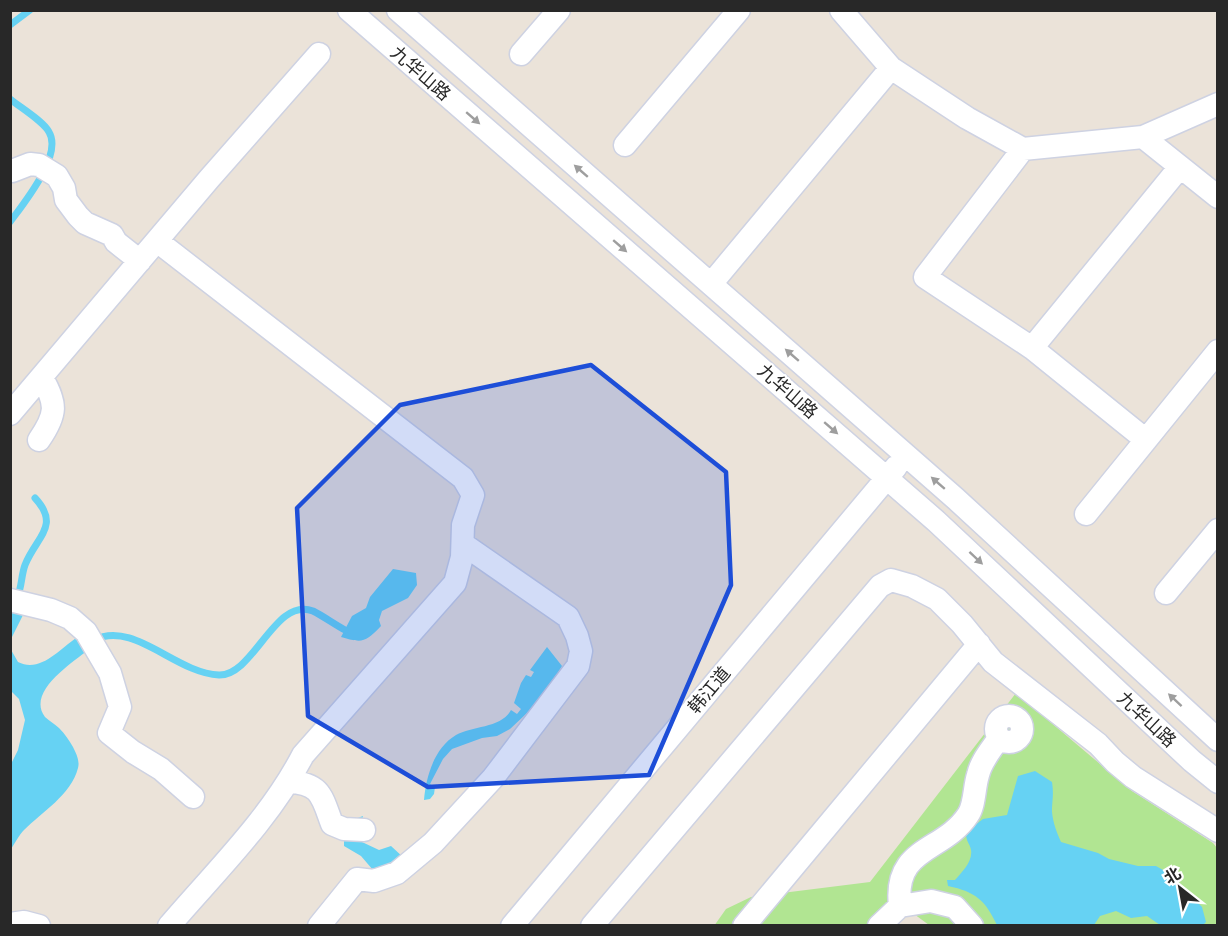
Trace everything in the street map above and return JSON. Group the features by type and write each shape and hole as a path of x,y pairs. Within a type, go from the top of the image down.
{"street":[{"name":"九华山路","path":"350,10 887,477 1192,761 1218,782"},
{"name":"九华山路","path":"398,10 907,456 1218,740"},
{"path":"521,54 559,10"},
{"path":"625,145 739,10"},
{"path":"841,10 891,68 968,118 1023,149 1143,137 1218,104"},
{"path":"10,414 319,54"},
{"path":"711,284 891,68"},
{"path":"1143,137 1218,197"},
{"path":"1023,149 926,277 1032,348 1146,440"},
{"path":"10,170 30,164 48,170 64,188 66,200 85,223 112,235 116,242 140,261"},
{"path":"1032,348 1180,167"},
{"path":"157,241 463,478 473,495 463,525 462,557 455,583 303,755 289,782 257,823 169,926"},
{"path":"1086,514 1218,351"},
{"path":"39,440 53,414 52,394 42,378"},
{"name":"韩江道","path":"512,926 907,456"},
{"path":"1166,593 1218,530"},
{"path":"319,926 357,879 374,881 397,873 433,843 493,778 578,666 581,651 568,617 463,544"},
{"path":"592,926 880,586 891,580 912,586 937,599 993,662 1098,744 1133,777 1218,831"},
{"path":"19,602 51,610 70,618 91,641 110,673 120,707 109,733 133,752 161,768 193,797"},
{"path":"744,926 979,644"},
{"path":"900,906 898,896 903,872 917,854 945,837 970,813 978,772 999,738 996,730 1000,719 1009,716 1017,718 1035,695"},
{"path":"289,782 306,783 316,790 323,798 332,824 354,829"},
{"path":"879,926 900,906 932,901 955,907 972,926"},
{"path":"10,924 24,922 39,926"}],"highlighted area":[{"path":"591,365 726,472 731,585 649,775 428,787 308,716 297,508 400,405"}],"green space":[{"path":"1016,693 1132,791 1213,843 1217,848 1217,925 929,925 892,898 866,925 714,926 726,909 751,897 870,882"}],"water":[{"path":"393,569 416,573 417,585 408,598 382,611 379,620 381,626 367,639 359,641 341,637 352,616 366,608 370,597"},
{"path":"11,611 25,611 11,639"},
{"path":"81,637 88,650 53,679 41,698 41,707 45,717 59,728 74,749 78,768 63,795 24,830 11,849 11,764 18,750 25,720 19,699 11,691 10,648 18,662 34,665 49,659 76,638"},
{"path":"547,647 562,666 542,699 510,729 497,736 482,738 452,749 443,759 430,784 435,787 434,794 430,799 424,800 429,773 442,747 456,735 501,720 511,710 517,714 521,709 514,703 521,683 526,675 531,677 534,672 530,670"},
{"path":"1035,771 1052,782 1052,812 1061,842 1098,853 1109,859 1138,866 1156,866 1170,874 1202,907 1206,922 1203,925 1160,925 1147,916 1131,918 1116,911 1100,916 1094,925 997,925 984,903 973,894 948,886 947,880 955,880 970,858 971,850 966,832 983,819 1007,815 1018,776"},
{"path":"363,816 359,835 362,842 379,850 391,846 404,858 373,870 361,856 344,846 344,836 352,820"}],"waterway":[{"path":"10,25 30,10"},
{"path":"10,99 42,123 49,132 52,142 47,166 10,222"},
{"path":"17,598 25,565 44,532 46,524 46,516 35,498"},
{"path":"94,640 109,636 124,637 140,642 187,666 219,675 232,672 243,663 276,625 287,615 299,609 313,611 345,630"}]}
